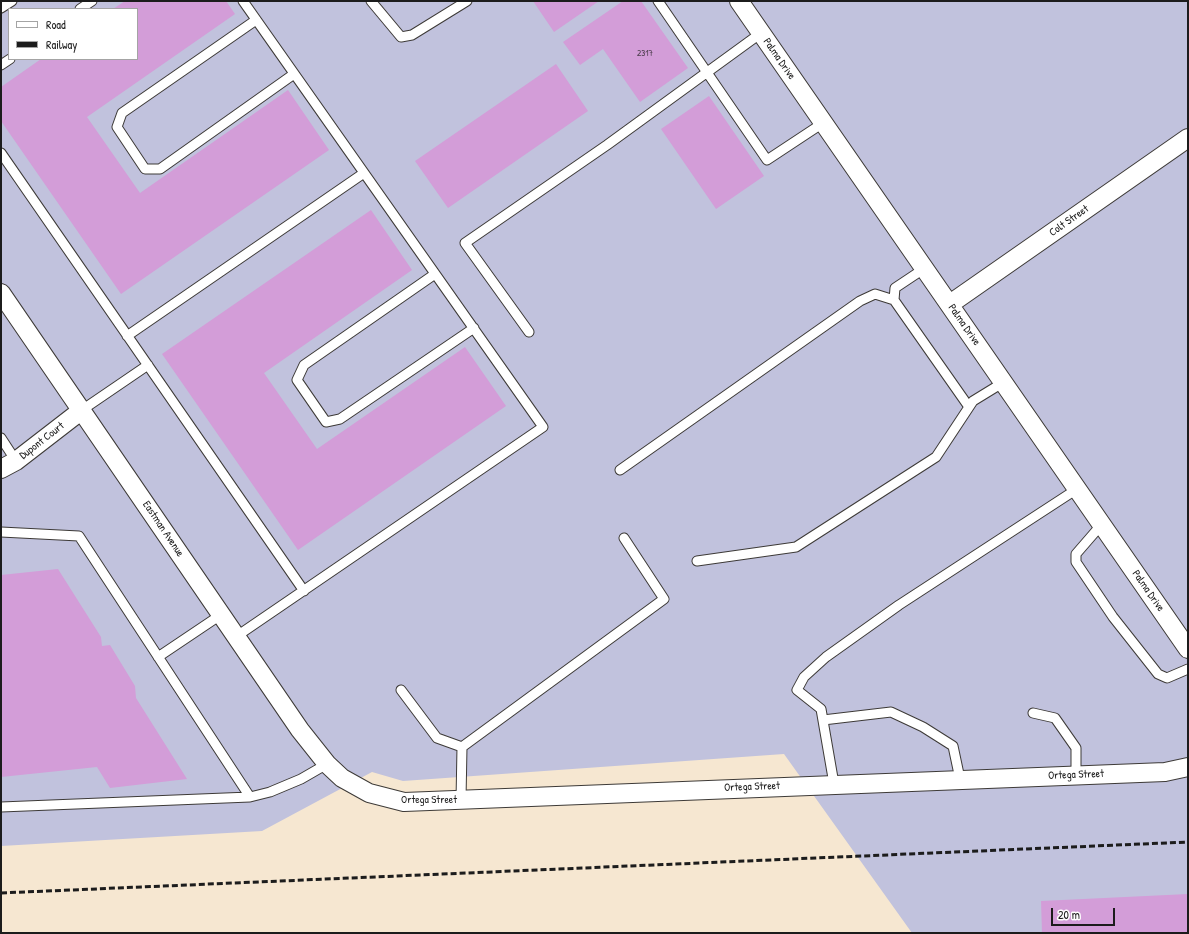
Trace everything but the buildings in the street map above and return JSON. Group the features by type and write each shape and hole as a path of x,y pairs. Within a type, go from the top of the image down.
{"street":[{"name":"Palma Drive","path":"739,1 1188,649"},
{"name":"Colt Street","path":"950,304 1188,138"},
{"name":"Eastman Avenue","path":"1,293 300,730 327,764"},
{"name":"Dupont Court","path":"8,465 82,410"},
{"name":"Ortega Street","path":"327,764 342,778 369,793 404,802 1165,772 1188,767"}],"lane":[{"path":"1,8 12,1"},
{"path":"82,8 92,1"},
{"path":"237,636 543,427 242,1"},
{"path":"371,1 401,37 412,36 467,1"},
{"path":"658,1 766,160 823,123"},
{"path":"256,20 122,113 117,127 145,169 160,169 294,74"},
{"path":"529,332 465,243 607,145 761,33"},
{"path":"1,153 304,591"},
{"path":"127,336 364,173"},
{"path":"894,300 895,288 925,268"},
{"path":"435,274 304,365 297,380 326,422 340,419 474,328"},
{"path":"620,470 860,301 875,294 894,300 969,407"},
{"path":"82,410 148,365"},
{"path":"697,561 796,547 936,457 973,401 1004,382"},
{"path":"1,438 8,465"},
{"path":"834,784 821,709 797,690 804,677 820,662 899,605 1077,489"},
{"path":"1102,524 1076,554 1076,562 1112,617 1158,674 1167,678 1188,669"},
{"path":"1,532 79,536 250,797"},
{"path":"462,747 664,599 624,538"},
{"path":"158,657 222,614"},
{"path":"401,690 437,738 462,747"},
{"path":"823,720 891,712 923,727 953,746 960,780"},
{"path":"1033,713 1055,718 1076,748 1076,775"},
{"path":"461,800 462,747"},
{"path":"1,807 250,797 270,792 301,779 327,764"}],"shaded area":[{"path":"1,1 1188,1 1188,933 912,933 784,754 403,781 372,772 262,831 1,846"}],"railway":[{"path":"1,893 1188,842"}]}
